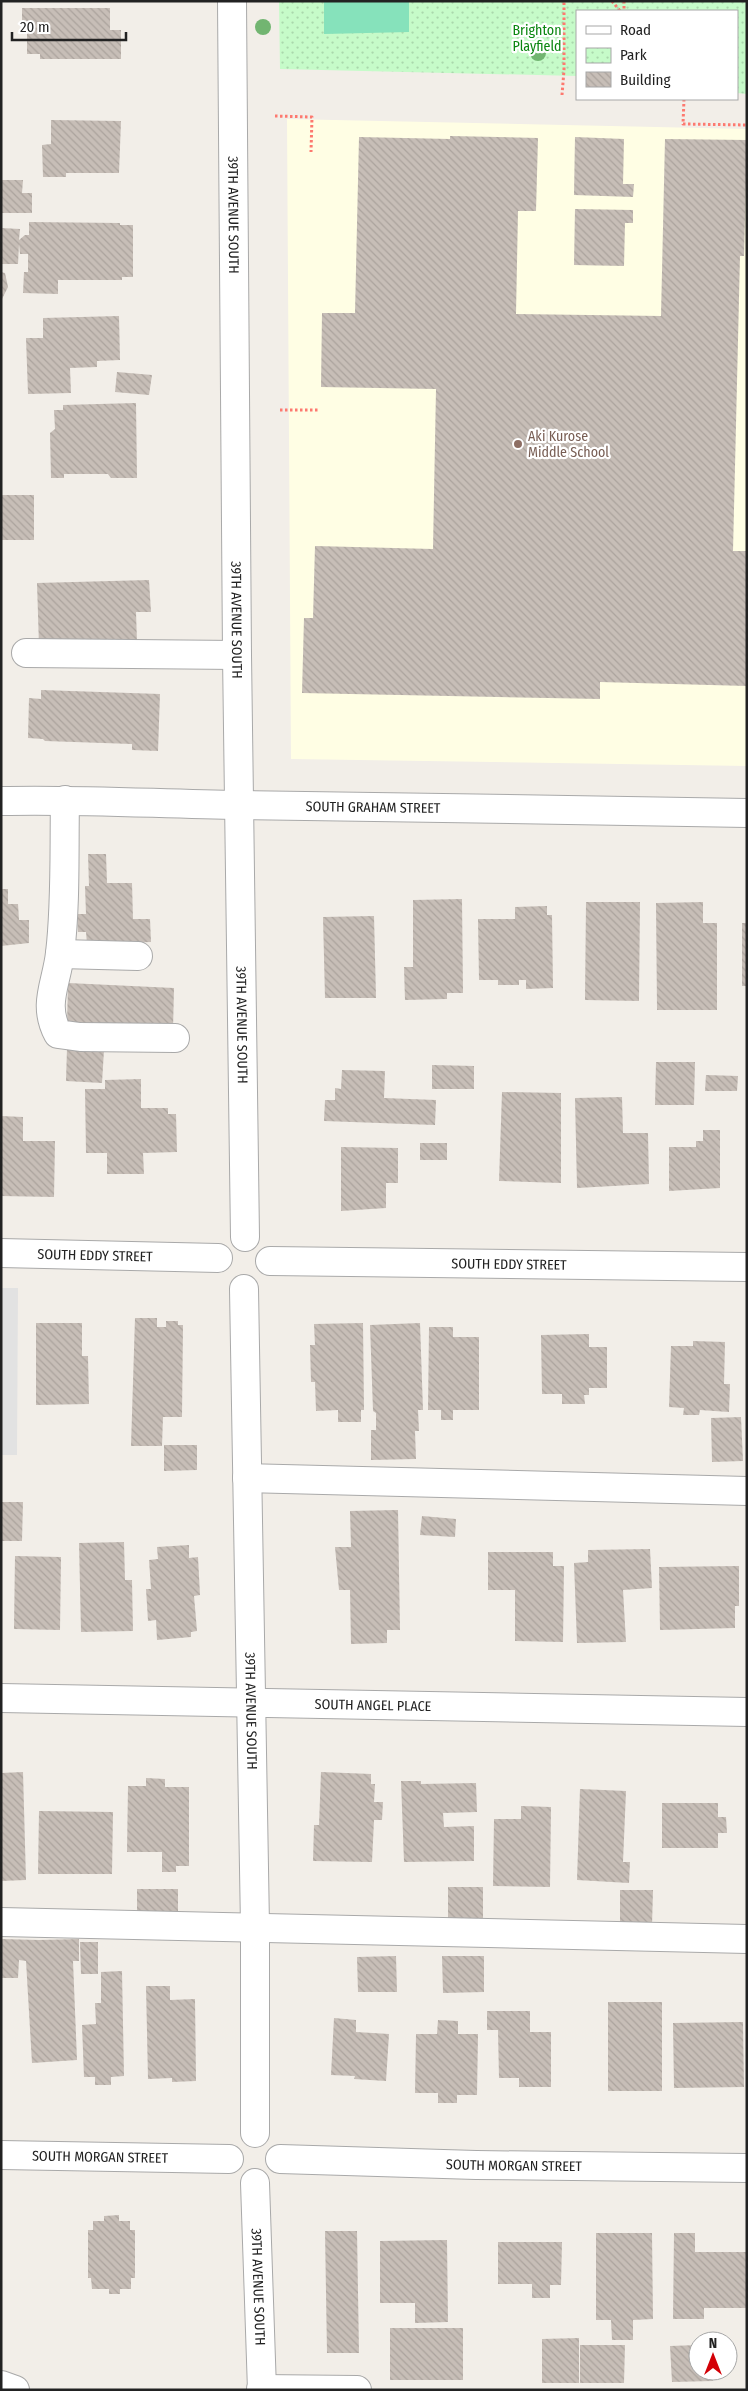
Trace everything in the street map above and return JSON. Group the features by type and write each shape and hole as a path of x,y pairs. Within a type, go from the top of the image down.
{"street":[{"name":"39TH AVENUE SOUTH","path":"232,1 237,655 245,1237"},
{"path":"26,653 237,655"},
{"path":"65,800 60,954 52,982 51,1021 58,1034 80,1038 175,1038"},
{"name":"SOUTH GRAHAM STREET","path":"1,801 65,800 240,805 480,807 747,813"},
{"path":"60,954 138,956"},
{"path":"245,1237 259,1242 266,1249 270,1261 268,1274 262,1282 256,1286 244,1288 232,1286 225,1281 220,1274 218,1258 226,1244 234,1239 245,1237"},
{"name":"SOUTH EDDY STREET","path":"1,1253 218,1258"},
{"name":"SOUTH EDDY STREET","path":"270,1261 747,1267"},
{"name":"39TH AVENUE SOUTH","path":"244,1288 256,1926 256,2133"},
{"path":"247,1478 747,1491"},
{"name":"SOUTH ANGEL PLACE","path":"1,1698 747,1712"},
{"path":"1,1922 256,1926 747,1939"},
{"path":"256,2133 270,2138 276,2145 280,2159 277,2170 272,2177 265,2181 250,2183 236,2176 229,2158 232,2146 238,2140 245,2134 256,2133"},
{"name":"SOUTH MORGAN STREET","path":"1,2155 229,2158"},
{"name":"SOUTH MORGAN STREET","path":"280,2159 476,2165 747,2168"},
{"name":"39TH AVENUE SOUTH","path":"256,2183 262,2389"},
{"path":"1,2384 15,2390"},
{"path":"262,2389 357,2390"}],"path":[{"path":"562,94 564,1"},
{"path":"684,100 683,124 747,125"},
{"path":"275,116 312,117 311,152"},
{"path":"280,410 318,410"}],"shaded area":[{"name":"Aki Kurose Middle School","path":"287,119 747,129 747,766 291,759"},
{"path":"1,1288 18,1288 17,1455 1,1455"}],"green space":[{"name":"Brighton Playfield","path":"279,1 747,1 747,94 738,93 738,10 576,10 576,76 280,69"},
{"path":"324,1 409,1 409,32 324,34"}],"building":[{"path":"22,8 110,8 110,30 121,30 121,59 40,59 40,54 27,54 27,33 22,33"},
{"path":"51,120 121,121 119,173 66,173 66,177 43,177 42,145 51,144"},
{"name":"Aki Kurose Middle School","path":"450,136 538,138 536,211 518,211 516,314 661,316 665,139 747,140 744,256 740,256 733,551 747,551 747,686 600,682 600,699 302,693 304,618 313,618 315,546 433,549 436,389 321,387 322,313 355,313 359,137 450,139"},
{"path":"575,137 624,139 623,184 634,184 633,197 574,195"},
{"path":"1,180 23,180 22,193 32,193 32,213 1,213"},
{"path":"575,209 633,210 633,223 625,223 624,266 574,265"},
{"path":"29,222 120,223 120,225 133,225 133,277 122,277 122,280 58,280 58,294 23,293 24,272 28,272 28,254 20,254 19,244 18,264 1,264 1,228 20,229 19,240 25,235 29,235"},
{"path":"1,272 5,273 8,287 1,301"},
{"path":"119,316 120,360 97,361 97,367 70,368 71,393 28,394 26,338 43,338 43,318"},
{"path":"117,372 152,375 149,395 115,392"},
{"path":"136,403 137,478 111,478 108,474 64,474 64,478 51,478 50,433 55,429 54,410 63,410 63,405"},
{"path":"1,495 34,495 34,540 1,540"},
{"path":"149,580 151,612 136,612 137,642 39,646 37,583"},
{"path":"41,690 160,694 158,751 132,750 132,744 45,741 43,739 28,738 29,698 41,699"},
{"path":"88,854 106,854 107,883 132,883 133,919 150,919 151,942 87,944 86,932 78,932 77,914 86,914 85,886 89,886"},
{"path":"1,889 8,889 8,904 18,904 19,920 29,920 29,943 1,946"},
{"path":"462,899 463,993 447,993 447,999 405,1000 404,967 413,967 413,900"},
{"path":"586,902 640,902 639,1001 585,1000"},
{"path":"703,902 703,923 717,923 717,1010 657,1010 656,903"},
{"path":"547,906 547,915 552,915 553,988 526,989 526,980 519,980 519,985 498,985 498,980 479,980 478,919 515,919 515,907"},
{"path":"374,916 376,998 325,998 323,917"},
{"path":"742,923 747,923 747,986 742,986"},
{"path":"68,983 174,988 173,1030 67,1025"},
{"path":"67,1048 104,1050 102,1083 66,1081"},
{"path":"656,1062 695,1062 694,1105 655,1105"},
{"path":"432,1065 474,1066 474,1089 432,1089"},
{"path":"342,1070 385,1071 384,1098 436,1100 435,1125 324,1121 325,1100 335,1100 335,1088 341,1089"},
{"path":"706,1075 738,1076 737,1091 705,1091"},
{"path":"141,1079 141,1108 168,1108 168,1114 176,1114 177,1152 143,1153 144,1174 107,1174 107,1153 86,1153 85,1089 105,1089 105,1080"},
{"path":"502,1092 561,1093 561,1183 499,1181"},
{"path":"622,1097 623,1133 648,1133 649,1184 577,1188 575,1098"},
{"path":"1,1116 23,1117 23,1141 55,1141 54,1197 1,1196"},
{"path":"703,1130 720,1130 720,1188 669,1191 669,1147 696,1147 696,1141 703,1141"},
{"path":"420,1143 447,1143 447,1160 420,1160"},
{"path":"341,1147 398,1148 398,1183 386,1183 386,1208 341,1211"},
{"path":"135,1318 157,1318 157,1327 166,1327 166,1321 178,1321 178,1325 183,1325 182,1417 163,1417 162,1446 131,1446"},
{"path":"36,1323 82,1323 82,1356 88,1356 89,1404 36,1405"},
{"path":"363,1323 364,1410 361,1410 361,1422 338,1422 338,1410 316,1411 315,1382 311,1382 310,1345 315,1345 314,1324"},
{"path":"420,1323 423,1410 418,1410 419,1431 415,1431 416,1459 371,1460 371,1430 376,1430 376,1413 373,1411 370,1325"},
{"path":"429,1327 453,1327 453,1337 479,1337 479,1410 453,1410 453,1420 441,1420 441,1410 428,1410"},
{"path":"589,1334 589,1347 607,1347 607,1388 589,1388 589,1395 584,1395 585,1404 562,1404 562,1394 542,1394 541,1335"},
{"path":"693,1341 725,1342 724,1384 730,1384 729,1412 700,1410 699,1415 683,1415 684,1408 669,1407 671,1346 693,1346"},
{"path":"741,1417 743,1461 712,1462 711,1418"},
{"path":"164,1445 197,1445 197,1470 164,1471"},
{"path":"1,1502 23,1502 22,1541 1,1541"},
{"path":"398,1510 400,1630 387,1630 387,1643 351,1644 350,1590 339,1590 335,1547 351,1547 350,1511"},
{"path":"422,1516 456,1519 455,1537 420,1535"},
{"path":"124,1542 125,1580 132,1580 133,1631 81,1632 79,1543"},
{"path":"189,1545 189,1558 198,1557 200,1595 194,1596 197,1631 191,1632 191,1637 157,1640 156,1620 148,1621 146,1589 151,1589 149,1560 158,1559 157,1547"},
{"path":"650,1549 652,1588 623,1590 626,1642 577,1643 574,1563 588,1562 588,1550"},
{"path":"488,1552 553,1552 553,1566 564,1566 563,1642 515,1641 515,1590 488,1590"},
{"path":"15,1556 61,1557 60,1630 14,1629"},
{"path":"739,1566 739,1606 735,1606 735,1628 660,1630 659,1567"},
{"path":"23,1772 26,1880 1,1881 1,1773"},
{"path":"321,1772 371,1774 371,1784 375,1784 374,1802 383,1802 382,1820 374,1820 372,1862 313,1861 314,1825 319,1825"},
{"path":"146,1778 165,1779 165,1787 189,1787 189,1866 176,1866 176,1872 162,1872 162,1852 127,1852 128,1786 146,1786"},
{"path":"401,1781 421,1781 421,1784 476,1783 477,1812 443,1813 444,1827 474,1826 474,1861 404,1862"},
{"path":"580,1789 626,1791 623,1862 630,1862 629,1883 577,1880"},
{"path":"662,1803 718,1803 718,1817 726,1817 727,1833 718,1833 718,1848 662,1848"},
{"path":"521,1806 551,1807 550,1887 493,1886 494,1819 521,1819"},
{"path":"39,1811 113,1812 112,1874 38,1874"},
{"path":"448,1887 483,1887 483,1923 448,1922"},
{"path":"137,1889 178,1889 178,1917 137,1916"},
{"path":"620,1890 653,1890 652,1926 620,1926"},
{"path":"1,1939 79,1939 79,1961 73,1961 77,2060 32,2063 26,1961 19,1960 18,1978 1,1978"},
{"path":"80,1942 98,1942 98,1974 81,1974"},
{"path":"396,1956 397,1992 358,1992 357,1957"},
{"path":"442,1956 484,1956 484,1992 443,1993"},
{"path":"122,1971 124,2076 111,2077 111,2085 95,2085 95,2077 84,2077 82,2025 96,2024 95,2003 101,2003 101,1972"},
{"path":"146,1986 170,1986 170,2000 195,1999 196,2081 172,2082 172,2078 148,2079"},
{"path":"608,2002 662,2002 662,2091 608,2091"},
{"path":"487,2011 530,2011 530,2032 551,2032 551,2087 519,2087 519,2078 499,2078 498,2030 487,2030"},
{"path":"334,2018 356,2020 356,2032 389,2034 386,2081 354,2079 355,2076 331,2075"},
{"path":"438,2020 458,2021 458,2034 478,2034 477,2095 457,2095 457,2103 438,2103 438,2093 415,2093 416,2034 437,2034"},
{"path":"743,2022 744,2087 674,2088 673,2023"},
{"path":"119,2215 119,2221 130,2221 130,2230 135,2230 135,2278 131,2278 131,2289 120,2289 120,2294 109,2294 109,2289 92,2289 91,2278 88,2278 88,2230 93,2230 93,2221 104,2221 104,2216"},
{"path":"325,2231 357,2231 359,2353 327,2353"},
{"path":"596,2233 652,2233 653,2319 633,2320 633,2340 612,2340 611,2320 596,2320"},
{"path":"674,2233 695,2233 695,2252 747,2252 747,2308 704,2308 704,2319 673,2319"},
{"path":"447,2240 448,2322 415,2323 415,2303 380,2303 380,2241"},
{"path":"498,2242 562,2242 561,2285 550,2285 550,2298 532,2298 532,2284 498,2284"},
{"path":"390,2328 463,2328 463,2380 390,2380"},
{"path":"579,2338 579,2383 542,2383 542,2339"},
{"path":"580,2345 625,2345 624,2383 580,2383"},
{"path":"688,2345 688,2381 713,2381 672,2382 670,2346"}],"place":[{"name":"Aki Kurose Middle School","path":"518,444"}]}
